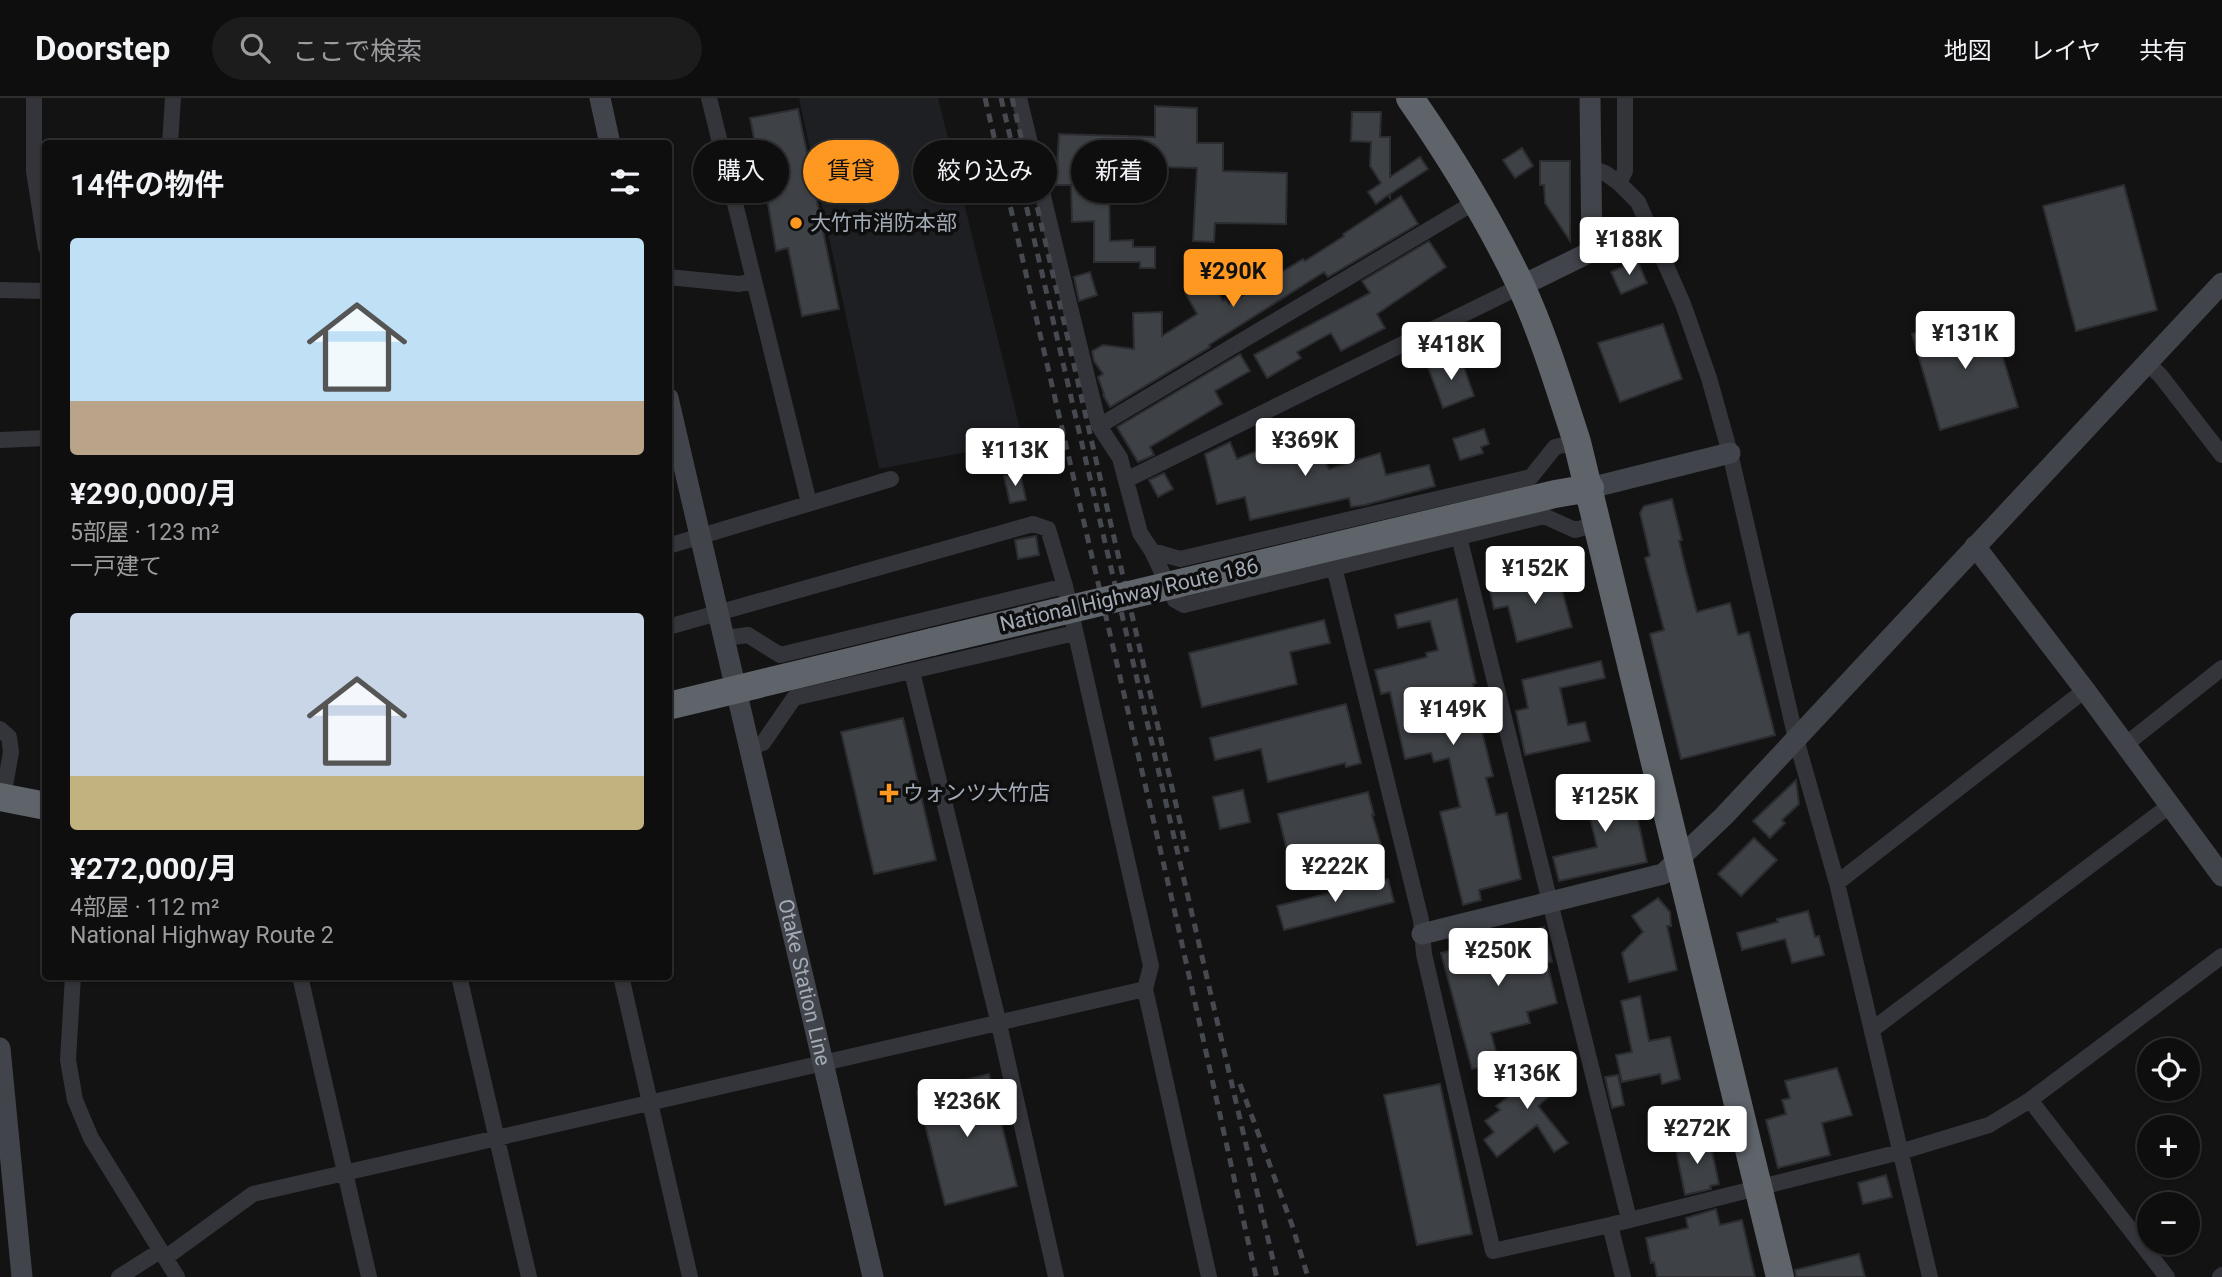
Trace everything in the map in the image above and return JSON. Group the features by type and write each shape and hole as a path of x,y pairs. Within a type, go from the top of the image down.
{"highway":[{"path":"1409,98 1475,202 1521,286 1577,442 1780,1277"},
{"name":"National Highway Route 186","path":"672,705 1555,494 1590,488"},
{"path":"1,803 42,806"}],"street":[{"path":"34,98 34,171 42,222"},
{"path":"170,140 173,98"},
{"path":"600,98 609,140"},
{"path":"709,98 809,503"},
{"path":"1019,98 1099,426 1119,458 1140,533 1152,551 1175,600 1184,605 1544,516 1575,530 1597,524"},
{"path":"1590,98 1592,252"},
{"path":"1619,183 1625,171 1625,98"},
{"path":"1590,167 1619,183 1638,202 1683,303 1709,378 1730,453 1796,739 1837,883 1873,1029 1930,1277"},
{"path":"1099,426 1475,202"},
{"path":"1126,480 1617,239 1650,229"},
{"path":"672,277 739,284 754,281"},
{"path":"1422,934 1663,874 1796,739 2222,283"},
{"path":"0,290 42,291"},
{"path":"2147,363 2160,375 2222,455"},
{"name":"Otake Station Line","path":"672,434 676,469 700,537 738,689 873,1277"},
{"path":"0,440 42,438"},
{"path":"1152,551 1180,559 1531,477 1555,447 1577,442"},
{"path":"1590,488 1730,453"},
{"path":"672,545 891,479"},
{"path":"672,625 1033,524 1048,529 1065,586 1152,966 1146,989 1209,1277"},
{"path":"1459,537 1629,1219"},
{"path":"1975,546 2222,876"},
{"path":"1334,567 1421,920 1424,954 1493,1251 1759,1188 1900,1152 1989,1125 2030,1100 2222,956"},
{"path":"751,747 763,743 794,698 912,671 938,640 1065,586"},
{"path":"725,638 748,635 780,655 938,640 1075,633"},
{"path":"2125,745 2222,668"},
{"path":"912,671 999,1024 1056,1277"},
{"path":"1837,883 2085,690"},
{"path":"0,729 9,737 11,752 1,803"},
{"path":"1873,1029 2169,806"},
{"path":"73,980 68,1060 75,1100 91,1138 177,1277"},
{"path":"301,980 369,1277"},
{"path":"460,980 529,1277"},
{"path":"622,980 690,1277"},
{"path":"119,1277 163,1255 253,1194 1146,989"},
{"path":"0,1048 22,1277"},
{"path":"2030,1100 2167,1277"},
{"path":"1610,1225 1623,1277"}],"shaded area":[{"path":"799,98 938,98 948,140 913,140 913,203 964,203 1023,441 879,469 822,203 899,203 899,140 808,140"}],"building":[{"path":"1155,106 1197,108 1197,143 1223,143 1223,171 1287,173 1286,224 1215,223 1214,242 1193,241 1197,168 1167,167 1167,140 1071,140 1071,185 1057,185 1059,134 1155,137"},
{"name":"大竹市消防本部","path":"798,109 804,140 803,203 817,203 839,309 802,316 788,248 776,251 767,203 789,203 789,140 754,140 750,118"},
{"path":"1352,112 1381,112 1380,137 1390,137 1390,177 1420,157 1428,169 1390,194 1390,198 1388,195 1376,204 1368,192 1381,183 1370,166 1371,142 1351,141"},
{"path":"1522,148 1533,166 1515,178 1503,160"},
{"path":"1540,161 1570,161 1570,241 1545,203 1544,185 1540,185"},
{"path":"2124,185 2157,310 2076,331 2043,206"},
{"path":"1401,196 1418,224 1328,277 1324,272 1209,345 1210,347 1110,407 1098,377 1103,374 1094,361 1092,351 1103,345 1134,349 1133,313 1162,312 1162,336 1197,314 1186,294 1210,280 1223,301 1225,299 1229,304 1303,259 1305,261"},
{"path":"1071,203 1109,203 1110,241 1133,240 1133,247 1155,247 1155,268 1140,268 1140,262 1094,262 1094,221 1072,222"},
{"path":"1429,241 1446,267 1377,314 1385,328 1341,351 1331,333 1297,352 1301,358 1267,378 1254,355 1370,293 1362,281"},
{"path":"1637,260 1647,283 1621,294 1611,272"},
{"path":"1090,272 1097,295 1079,301 1074,277"},
{"path":"1989,312 2018,407 1940,430 1912,334"},
{"path":"1663,324 1682,379 1620,402 1598,343"},
{"path":"1240,354 1250,371 1215,391 1222,404 1150,447 1154,455 1138,462 1117,427"},
{"path":"1460,356 1474,396 1443,408 1428,367"},
{"path":"1308,427 1329,469 1380,453 1386,475 1429,465 1435,486 1365,505 1351,507 1349,498 1250,520 1245,497 1217,504 1205,454 1230,442 1237,459 1285,440 1284,438"},
{"path":"1484,429 1489,444 1481,447 1483,453 1460,460 1453,439"},
{"path":"1020,473 1026,500 1010,503 1004,476"},
{"path":"1164,473 1173,489 1158,497 1149,480"},
{"path":"1672,499 1682,540 1679,541 1697,612 1730,603 1738,635 1749,632 1775,735 1681,759 1650,634 1664,630 1645,558 1650,556 1640,513 1644,506"},
{"path":"1036,536 1039,555 1018,559 1015,540"},
{"path":"1556,568 1572,627 1517,642 1508,606 1494,609 1490,591 1532,580 1531,575"},
{"path":"1457,599 1476,683 1473,684 1475,703 1493,776 1486,778 1496,815 1507,813 1521,879 1479,890 1481,900 1463,905 1440,812 1460,807 1449,758 1434,762 1431,753 1405,759 1390,692 1381,694 1375,670 1427,657 1426,653 1438,650 1430,621 1398,628 1395,615"},
{"path":"1324,620 1330,643 1290,652 1297,684 1202,707 1189,653"},
{"path":"1601,661 1605,678 1560,688 1568,725 1585,722 1590,741 1525,755 1516,711 1528,708 1522,680"},
{"path":"1346,704 1361,763 1346,767 1345,763 1268,782 1261,749 1215,760 1210,738"},
{"path":"903,718 936,860 874,874 841,732"},
{"path":"1617,775 1625,814 1636,811 1647,862 1559,881 1553,857 1597,847 1582,783"},
{"path":"1796,780 1799,804 1782,820 1785,823 1770,838 1753,821"},
{"path":"1243,790 1250,822 1220,829 1213,797"},
{"path":"1368,792 1381,845 1291,867 1278,814"},
{"path":"1754,838 1777,860 1741,896 1718,874"},
{"path":"1388,879 1394,902 1284,930 1277,906"},
{"path":"1658,898 1670,912 1671,926 1667,926 1677,970 1629,982 1622,953 1643,932 1632,916"},
{"path":"1808,911 1815,937 1819,936 1824,955 1792,963 1785,939 1742,950 1737,933"},
{"path":"1544,927 1552,962 1547,963 1557,1003 1527,1012 1530,1023 1491,1033 1499,1063 1472,1069 1441,953"},
{"path":"1640,996 1649,1041 1670,1037 1680,1079 1662,1084 1660,1074 1622,1082 1616,1055 1632,1052 1621,1001"},
{"path":"1550,1057 1569,1079 1538,1106 1568,1143 1554,1152 1537,1125 1497,1157 1484,1140 1494,1132 1485,1121 1500,1110 1496,1106 1528,1081 1526,1079"},
{"path":"1837,1068 1852,1115 1822,1123 1830,1155 1778,1168 1766,1120 1786,1114 1782,1100 1790,1098 1785,1081"},
{"path":"989,1074 1017,1186 945,1205 917,1092"},
{"path":"1618,1075 1624,1105 1612,1108 1605,1077"},
{"path":"1440,1084 1472,1234 1417,1245 1384,1095"},
{"path":"1709,1138 1719,1184 1710,1186 1711,1189 1685,1195 1675,1145"},
{"path":"1886,1175 1892,1197 1863,1204 1858,1183"},
{"path":"1716,1209 1720,1225 1742,1220 1755,1277 1657,1277 1646,1238 1688,1228 1686,1218"},
{"path":"1859,1254 1865,1277 1796,1277 1795,1270"}],"railway":[{"path":"985,98 1176,917 1256,1277"},
{"path":"1001,98 1277,1277"},
{"path":"1012,98 1187,852"},
{"path":"1240,1084 1292,1225 1308,1277"}],"place":[{"name":"大竹市消防本部","path":"796,223"},
{"name":"ウォンツ大竹店","path":"889,793"}]}
